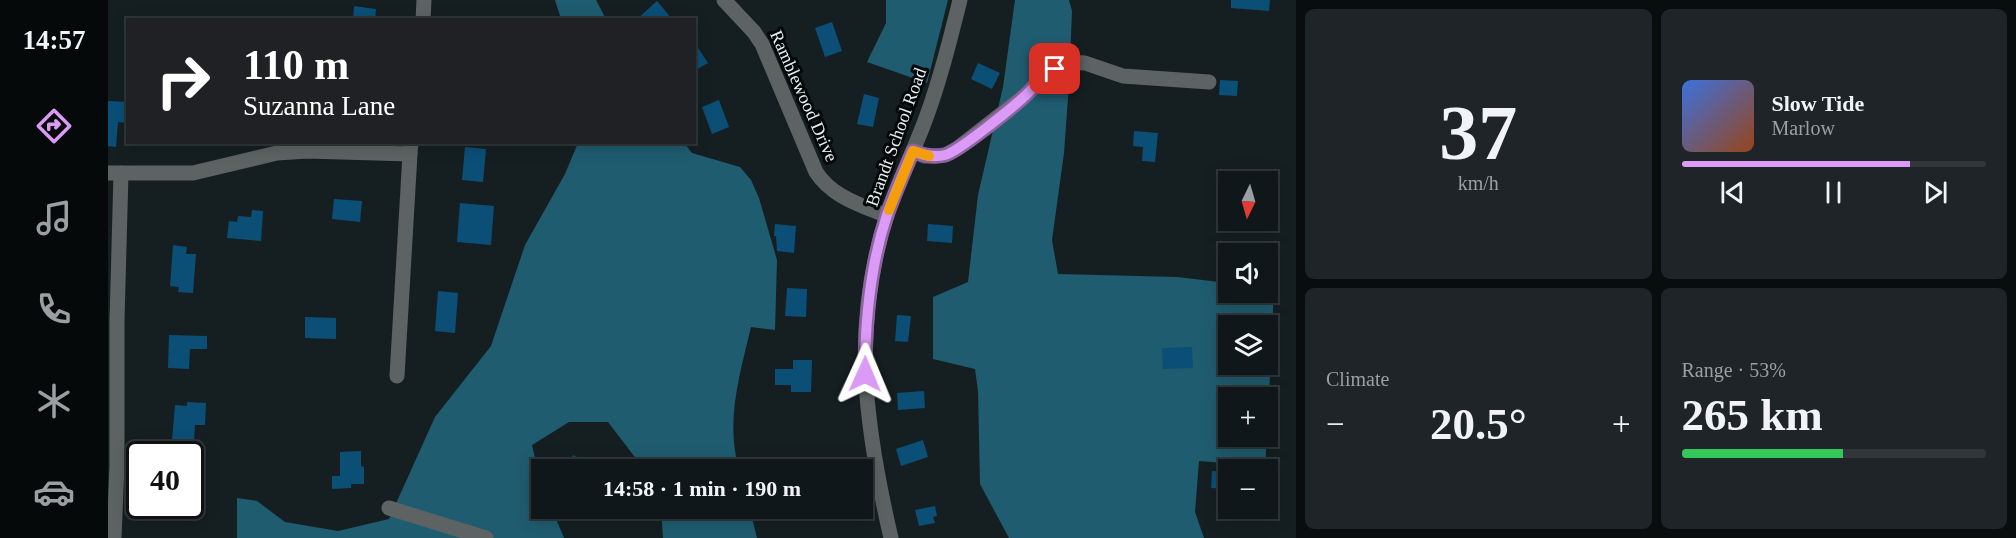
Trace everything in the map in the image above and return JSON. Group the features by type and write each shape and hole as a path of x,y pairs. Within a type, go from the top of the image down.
{"street":[{"path":"423,18 424,0"},
{"name":"Ramblewood Drive","path":"724,0 762,44 816,172 823,183 835,193 887,216"},
{"name":"Brandt School Road","path":"891,538 868,424 865,330 872,284 887,216 938,81 960,0"},
{"path":"913,151 924,156 933,156 945,155 958,148 1027,94 1044,75 1067,62 1085,63 1123,76 1209,82"},
{"path":"114,538 117,465 115,173 194,173 277,153 411,148 397,376"},
{"path":"389,508 486,538"}],"shaded area":[{"path":"555,0 596,0 605,18 561,18"},
{"path":"886,0 948,0 927,83 867,62 886,23"},
{"path":"1015,0 1069,0 1072,11 1069,84 1064,153 1052,240 1058,274 1177,277 1218,282 1218,303 1273,303 1273,315 1218,315 1218,375 1270,375 1269,387 1218,387 1218,447 1266,447 1265,459 1218,459 1218,462 1199,461 1195,512 1204,538 1009,538 980,484 978,391 975,369 933,359 933,297 968,282 978,195 1003,87"},
{"path":"578,144 685,144 692,153 740,167 751,180 759,198 777,260 775,330 751,327 739,380 733,433 737,459 636,459 608,422 569,422 532,445 535,459 531,459 531,519 556,519 564,538 237,538 237,498 257,501 285,522 338,531 389,519 435,417 491,346 525,245 565,174"},
{"path":"662,519 752,519 757,538 663,538"}],"building":[{"path":"1231,0 1270,0 1269,11 1231,8"},
{"path":"657,1 671,18 638,18"},
{"path":"354,6 376,9 375,18 353,18"},
{"path":"832,22 842,51 825,57 815,28"},
{"path":"696,45 708,63 696,70"},
{"path":"978,63 1000,73 992,89 971,79"},
{"path":"1220,80 1238,81 1237,96 1219,95"},
{"path":"864,94 879,98 873,127 857,124"},
{"path":"719,100 729,127 712,134 702,107"},
{"path":"108,101 126,102 126,123 118,122 116,147 108,146"},
{"path":"1134,131 1158,133 1155,162 1142,161 1143,147 1133,146"},
{"path":"465,147 486,149 483,182 462,180"},
{"path":"334,199 362,201 360,222 332,219"},
{"path":"460,203 494,206 491,245 457,242"},
{"path":"252,210 263,211 261,241 227,238 229,221 237,222 238,216 251,217"},
{"path":"775,224 796,226 794,253 777,251 776,236 774,236"},
{"path":"928,224 953,226 952,243 927,241"},
{"path":"173,245 187,247 186,254 196,254 193,293 178,292 179,287 170,286"},
{"path":"787,288 807,289 806,317 785,316"},
{"path":"438,291 458,293 455,333 435,331"},
{"path":"897,315 911,316 908,342 895,341"},
{"path":"305,317 336,318 336,339 305,338"},
{"path":"169,335 207,336 207,349 190,349 189,369 168,368"},
{"path":"1192,347 1193,368 1163,369 1162,348"},
{"path":"793,360 812,360 811,392 791,392 791,385 775,385 775,369 793,369"},
{"path":"924,391 925,408 898,410 897,393"},
{"path":"187,402 206,403 205,425 195,425 194,441 172,440 175,405 187,406"},
{"path":"923,440 928,457 901,466 896,449"},
{"path":"361,451 364,484 351,484 351,488 332,489 332,476 340,476 340,452"},
{"path":"1212,471 1218,471 1218,488 1211,488"},
{"path":"935,506 937,516 933,517 935,523 919,526 915,510"}],"slow traffic":[{"path":"889,210 913,151 929,156"}],"route":[{"path":"865,374 865,330 873,273 887,216 913,151 924,156 933,156 945,155 958,148 1027,94 1044,75 1055,69"}]}
